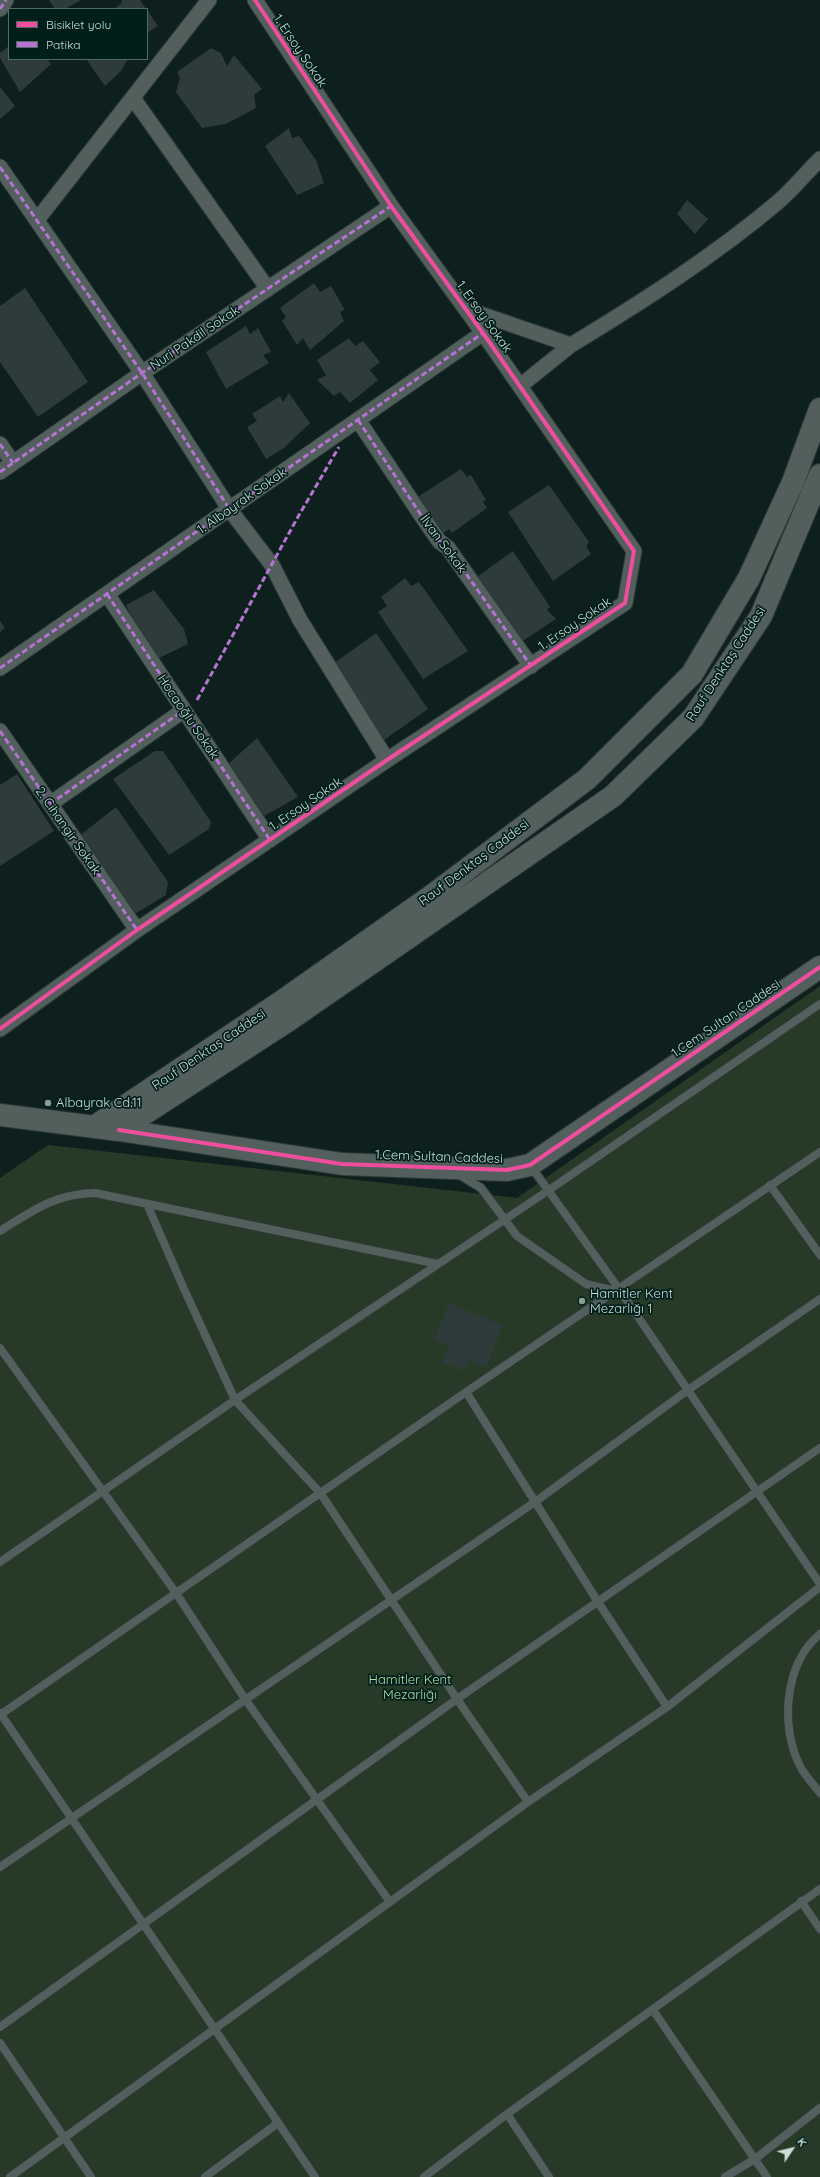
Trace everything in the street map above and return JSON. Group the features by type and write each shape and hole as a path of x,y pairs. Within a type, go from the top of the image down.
{"street":[{"path":"0,9 6,0"},
{"path":"37,220 209,0"},
{"name":"1. Ersoy Sokak","path":"0,1028 137,930 387,760 626,603 634,551 483,333 391,206 255,0"},
{"path":"133,98 268,289"},
{"path":"520,386 571,345 618,317 704,259 778,202 820,159"},
{"path":"0,167 142,373 230,510 272,565 300,620 387,760"},
{"name":"Nuri Pakdil Sokak","path":"0,472 142,373 391,206"},
{"path":"466,310 571,345"},
{"name":"1. Albayrak Sokak","path":"0,668 230,510 483,333"},
{"name":"Rauf Denktaş Caddesi","path":"94,1127 281,1002 423,901 592,773 692,674 749,578 793,482 820,409"},
{"name":"İlvan Sokak","path":"358,420 439,541 448,548 531,666"},
{"path":"0,444 13,463"},
{"name":"Rauf Denktaş Caddesi","path":"119,1130 290,1020 613,796 693,718 761,616 820,474"},
{"name":"Hocaoğlu Sokak","path":"107,594 270,840"},
{"path":"50,804 184,710"},
{"name":"2. Cihangir Sokak","path":"0,732 137,930"},
{"name":"1.Cem Sultan Caddesi","path":"119,1130 342,1164 507,1170 530,1165 820,967"},
{"path":"0,1115 119,1130"}],"lane":[{"path":"0,1562 235,1400 505,1220 820,1004"},
{"path":"315,2177 0,1714 321,1494 466,1392 820,1152"},
{"path":"530,1165 688,1390 820,1584"},
{"path":"449,1168 481,1188 517,1236 586,1284 617,1290"},
{"path":"770,1185 820,1255"},
{"path":"0,1231 44,1204 60,1197 78,1193 95,1193 438,1264"},
{"path":"147,1204 184,1290 235,1400 321,1494 457,1700 528,1802"},
{"path":"0,1867 71,1817 535,1502 688,1390 820,1299"},
{"path":"0,1348 176,1593 245,1699 316,1801 390,1902"},
{"path":"466,1392 598,1602 667,1707"},
{"path":"0,2027 457,1700 820,1448"},
{"path":"10,2177 528,1802 667,1707 820,1587"},
{"path":"820,1634 815,1638 796,1667 787,1700 788,1734 800,1767 820,1793"},
{"path":"424,2177 507,2114 653,2010 801,1901 820,1889"},
{"path":"801,1901 820,1929"},
{"path":"653,2010 767,2177"},
{"path":"0,2044 91,2177"},
{"path":"725,2177 755,2159 820,2108"},
{"path":"507,2114 549,2177"},
{"path":"205,2177 278,2123"}],"green space":[{"name":"Hamitler Kent Mezarlığı","path":"820,986 820,2177 0,2177 0,1178 48,1145 517,1198"}],"building":[{"path":"49,0 81,0 67,8 54,8"},
{"path":"122,0 140,0 145,8 115,8 121,4"},
{"path":"148,11 158,26 148,32"},
{"path":"8,47 8,60 48,60 51,64 20,92 0,58 0,53"},
{"path":"211,48 221,53 227,66 234,55 262,89 254,95 256,108 226,124 202,128 176,92 180,78 177,72"},
{"path":"87,60 127,60 121,71 105,86"},
{"path":"0,87 15,106 0,119"},
{"path":"289,128 292,138 299,136 316,160 324,183 297,195 265,146"},
{"path":"687,200 708,219 695,234 677,214"},
{"path":"314,283 320,292 331,286 345,310 340,312 344,321 310,350 303,338 297,345 282,321 286,317 280,308"},
{"path":"25,288 88,382 38,417 0,362 0,306"},
{"path":"246,326 250,334 258,328 271,352 263,355 269,363 226,389 206,352"},
{"path":"349,338 355,346 363,341 380,362 370,370 378,380 350,403 340,392 334,396 317,380 326,375 317,360"},
{"path":"289,393 310,423 284,448 266,459 247,427 257,421 252,414 280,396 283,402"},
{"path":"461,469 467,477 471,475 486,500 483,502 487,508 452,533 449,529 437,538 413,500"},
{"path":"549,485 589,542 586,546 591,554 553,581 508,512"},
{"path":"513,551 550,607 547,610 556,619 518,644 474,579"},
{"path":"405,578 411,586 419,582 468,651 423,679 378,612 387,606 381,597"},
{"path":"154,590 184,629 188,644 159,658 139,632 126,605"},
{"path":"0,621 5,628 0,632"},
{"path":"376,633 428,709 384,740 333,664"},
{"path":"257,738 298,797 264,816 227,765"},
{"path":"155,751 163,751 211,822 209,829 169,855 113,779"},
{"path":"17,774 54,831 0,866 0,785"},
{"path":"116,807 168,882 166,895 126,919 74,840"},
{"path":"449,1303 503,1325 486,1367 469,1360 465,1371 442,1362 449,1346 434,1340"}],"marked path":[{"path":"0,9 6,0"},
{"path":"0,167 142,373 230,510"},
{"path":"0,472 142,373 391,206"},
{"path":"0,668 483,333"},
{"path":"358,420 439,541 448,548 531,666"},
{"path":"0,444 13,463"},
{"path":"197,700 299,515 339,447"},
{"path":"107,594 270,840"},
{"path":"50,804 184,710"},
{"path":"0,731 137,930"}],"cycle path":[{"path":"0,1029 137,930 387,760 625,603 634,551 483,333 391,206 255,0"},
{"path":"119,1130 342,1164 507,1170 530,1165 820,967"}],"place":[{"name":"Albayrak Cd.11","path":"48,1103"},
{"name":"Hamitler Kent Mezarlığı 1","path":"582,1301"}]}
